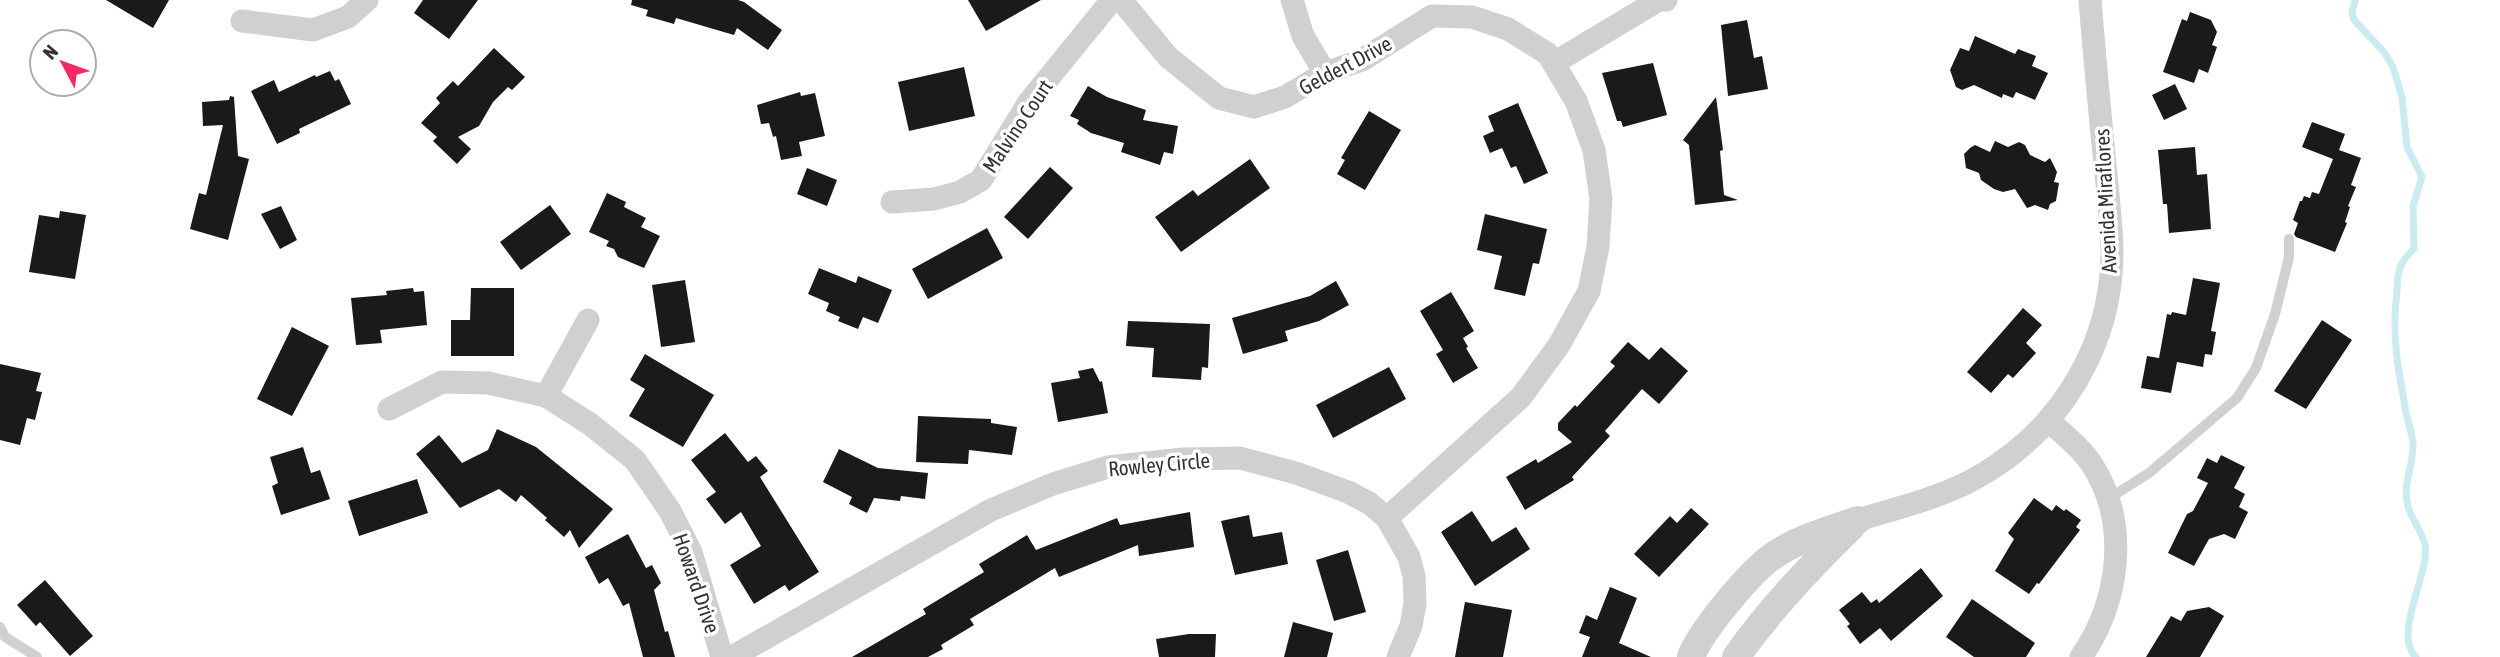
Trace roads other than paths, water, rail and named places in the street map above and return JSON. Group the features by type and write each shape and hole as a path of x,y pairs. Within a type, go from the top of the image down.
{"street":[{"path":"242,21 313,30 348,17 367,0"},
{"name":"Malvino Court","path":"892,202 934,199 960,192 981,180 1029,102 1112,0"},
{"name":"Geldert Drive","path":"1121,0 1168,57 1219,98 1254,107 1285,97 1325,73 1362,61 1433,16 1472,17 1508,29 1548,54 1576,101 1594,150 1601,199 1598,247 1589,292 1559,345 1521,397 1387,517"},
{"path":"1292,0 1303,36 1325,73"},
{"path":"1554,63 1659,1 1666,0"},
{"name":"Avenida Miraflores","path":"1691,657 1720,612 1769,559 1817,534 1932,498 1970,481 2003,461 2049,421 2072,390 2092,351 2106,308 2110,281 2110,224 2090,0"},
{"path":"546,396 589,320"},
{"name":"Howard Drive","path":"389,409 442,382 488,383 546,396 590,424 635,460 670,511 691,552 722,657"},
{"path":"2049,421 2089,461 2108,499 2115,540 2114,574 2106,610 2099,628 2081,657"},
{"name":"Rowley Circle","path":"732,657 991,510 1053,484 1108,467 1183,459 1240,458 1296,473 1348,492 1387,517 1409,557 1414,576 1415,603 1411,626 1398,657"},
{"name":"Avenida Miraflores","path":"1736,657 1763,619 1802,574 1858,520"}],"lane":[{"path":"2108,499 2149,473 2237,398 2256,368 2275,314 2289,257 2289,239"},
{"path":"0,627 5,637 37,657"}],"waterway":[{"path":"2355,0 2352,13 2354,20 2384,52 2393,67 2402,97 2407,147 2422,177 2413,206 2414,249 2400,267 2395,315 2399,370 2413,443 2407,498 2409,511 2425,545 2425,557 2408,634 2410,647 2416,657"}]}
